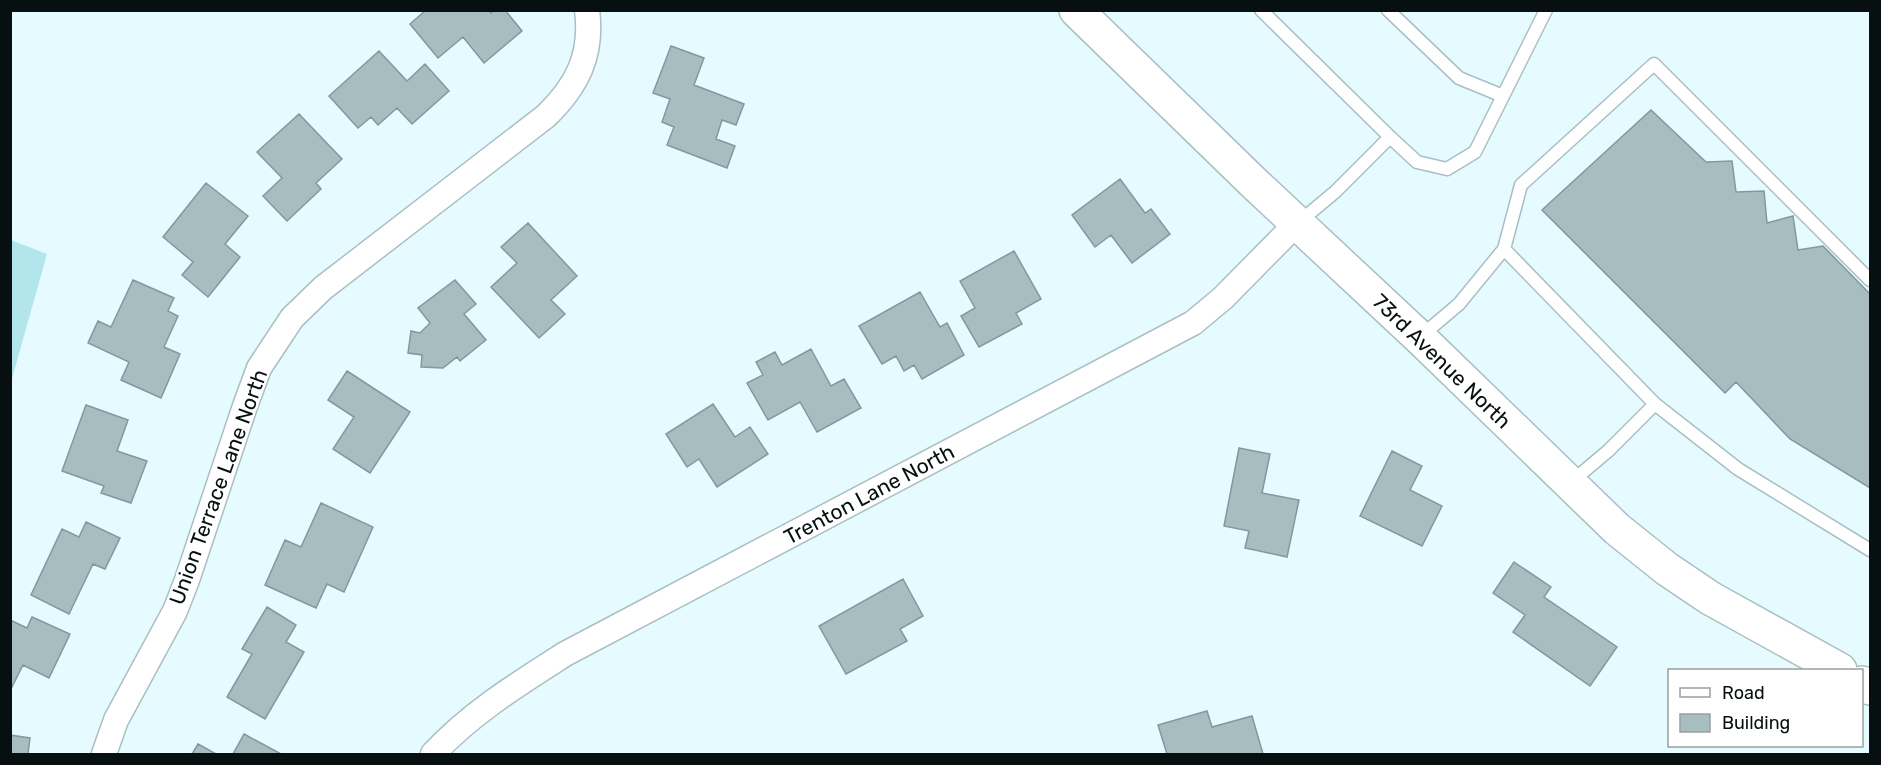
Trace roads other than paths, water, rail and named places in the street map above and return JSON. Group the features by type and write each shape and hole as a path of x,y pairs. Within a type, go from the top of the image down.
{"street":[{"name":"73rd Avenue North","path":"1076,10 1617,529 1667,569 1710,598 1837,669"},
{"name":"Union Terrace Lane North","path":"104,754 116,720 175,611 247,399 259,368 275,343 292,318 323,288 546,116 565,98 578,76 587,50 588,17"},
{"name":"Trenton Lane North","path":"433,754 452,734 506,692 565,654 1193,323 1223,298 1297,224"}],"lane":[{"path":"1261,10 1417,162 1447,169 1475,152 1546,10"},
{"path":"1388,10 1459,78 1503,96"},
{"path":"1420,338 1459,304 1504,249 1521,185 1654,64 1870,280"},
{"path":"1297,224 1335,192 1390,137"},
{"path":"1504,249 1655,404 1738,469 1870,550"},
{"path":"1569,484 1608,451 1655,404"}]}
